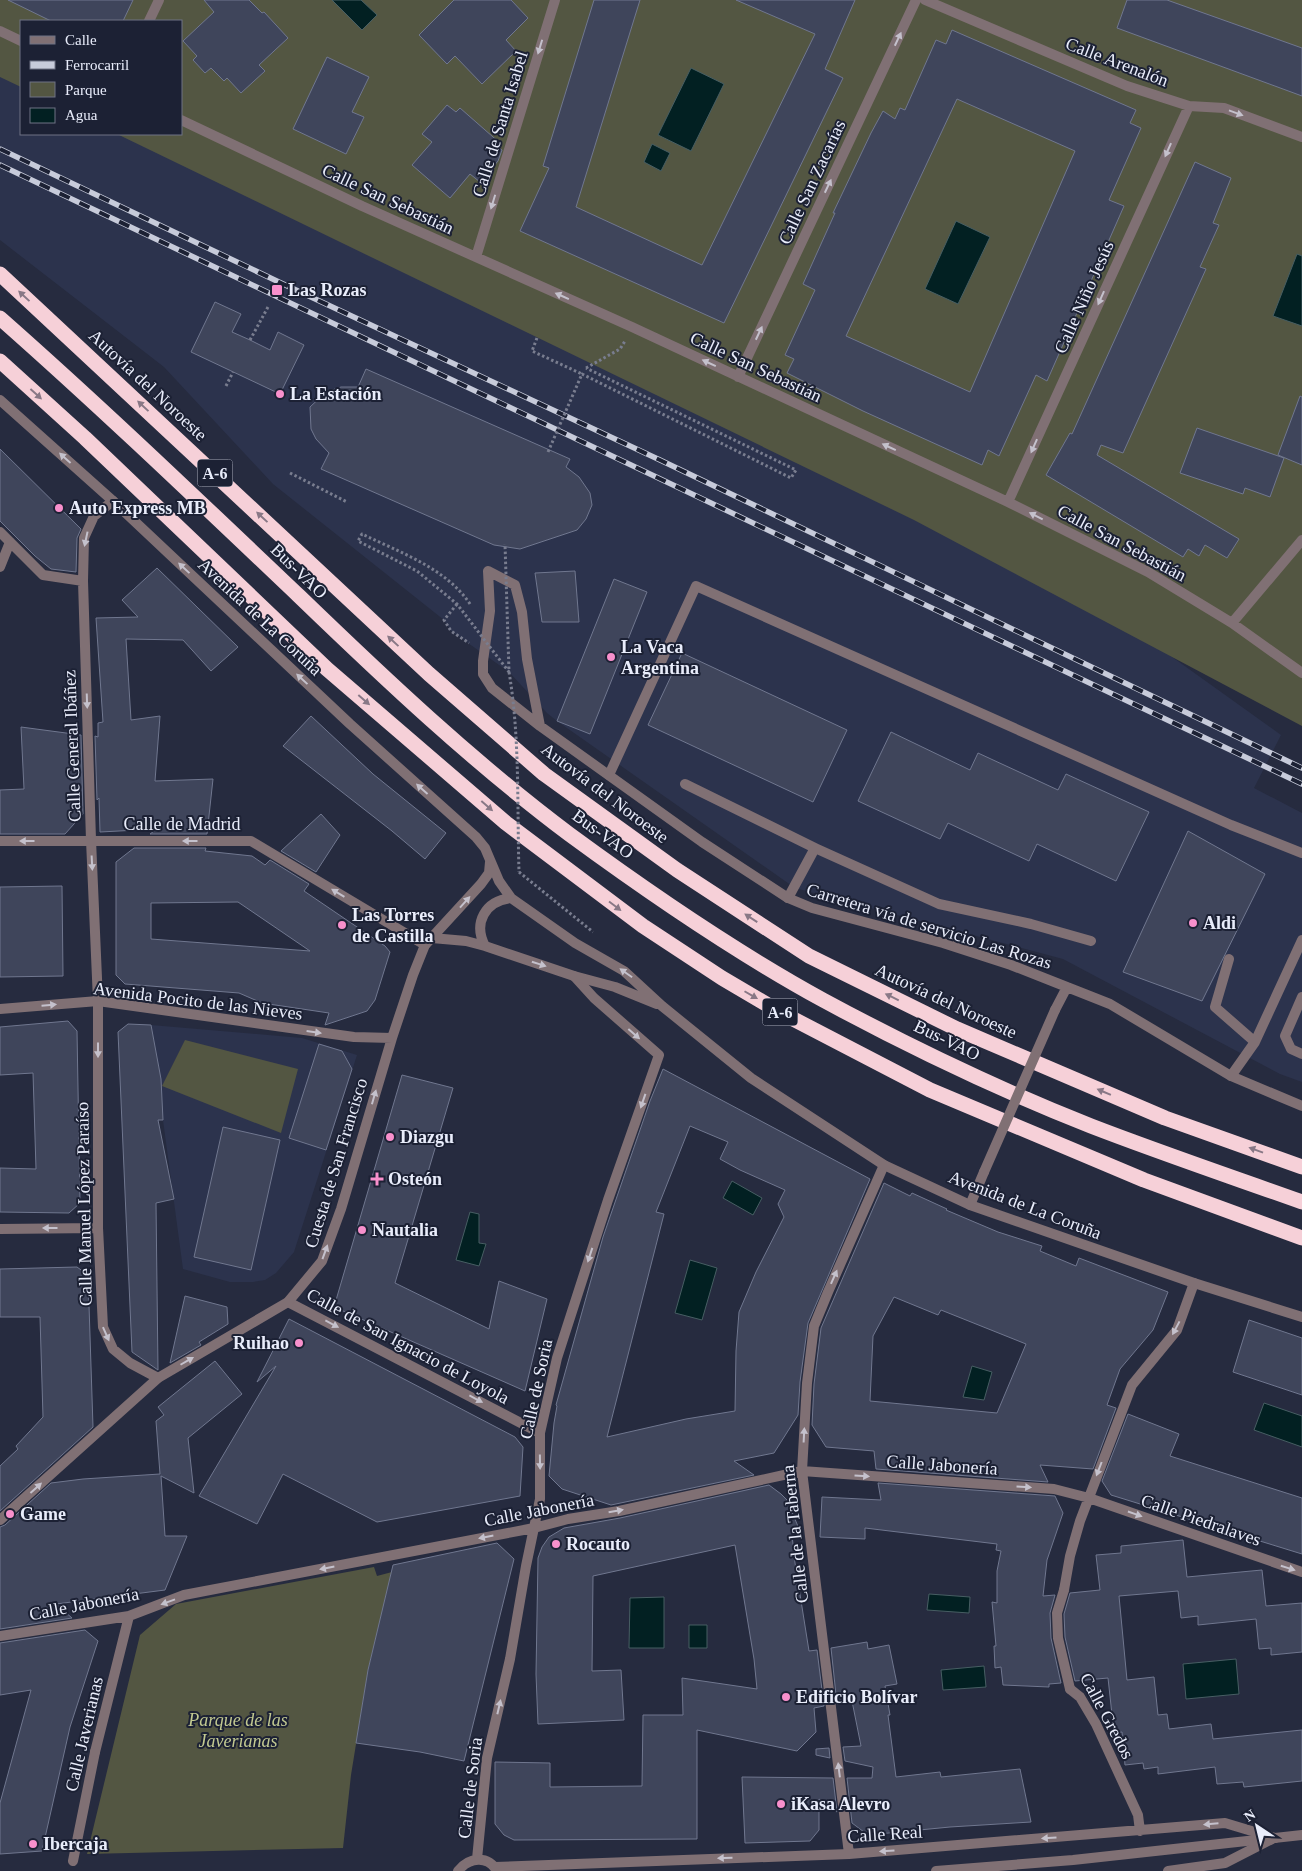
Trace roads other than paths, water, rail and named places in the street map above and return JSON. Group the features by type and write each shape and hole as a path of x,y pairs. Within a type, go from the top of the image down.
{"highway":[{"name":"Autovía del Noroeste","path":"0,274 429,674 544,774 678,870 809,956 957,1029 1165,1118 1302,1167"},
{"name":"Bus-VAO","path":"0,318 104,411 404,697 520,795 569,833 657,896 734,947 822,999 951,1064 1089,1125 1302,1202"},
{"name":"A-6","path":"0,361 85,438 327,669 506,823 643,926 722,978 778,1011 930,1090 1144,1180 1302,1238"}],"street":[{"path":"149,20 159,0"},
{"name":"Calle de Santa Isabel","path":"476,257 555,0"},
{"name":"Calle San Zacarías","path":"738,377 916,0"},
{"name":"Calle Arenalón","path":"925,0 1127,86 1189,106 1224,108 1302,137"},
{"path":"0,31 20,41"},
{"name":"Calle Niño Jesús","path":"1008,502 1189,106"},
{"name":"Calle San Sebastián","path":"182,120 362,206 632,327 1008,502 1148,572 1232,623 1302,673"},
{"name":"Avenida de La Coruña","path":"0,400 113,501 350,724 476,837 485,848 504,890 511,898 575,943 624,971 662,1006 751,1078 884,1165 970,1206 1194,1283 1302,1317"},
{"name":"Calle General Ibáñez","path":"98,1001 83,581 84,538 94,516 113,501"},
{"path":"0,532 43,575 83,581"},
{"path":"1232,623 1302,540"},
{"path":"0,567 10,542"},
{"name":"Carretera vía de servicio Las Rozas","path":"540,726 530,676 522,612 515,584 488,571 490,611 483,674 492,688 540,726 702,842 788,898 812,908 943,943 1010,965 1110,1004 1230,1076 1302,1106"},
{"path":"609,775 696,586 1231,825 1302,853"},
{"path":"686,784 815,848 939,904 1031,924 1091,941"},
{"name":"Calle de Madrid","path":"0,841 251,841 428,942"},
{"path":"788,898 815,848"},
{"name":"Cuesta de San Francisco","path":"0,1520 158,1378 288,1302 322,1262 341,1209 412,975 428,942 489,874 490,862"},
{"path":"486,946 482,939 480,924 484,912 494,903 511,898"},
{"path":"1230,1076 1255,1042 1302,940"},
{"path":"428,942 466,941 486,946"},
{"name":"Avenida de La Coruña","path":"486,946 574,976 615,987 662,1006"},
{"path":"1229,959 1215,1007 1255,1042"},
{"name":"Calle de Soria","path":"477,1859 488,1758 510,1659 540,1499 540,1433 557,1358 608,1200 659,1055 594,998 574,976"},
{"path":"970,1206 1055,1010 1067,987"},
{"path":"1302,997 1285,1036 1291,1049 1302,1054"},
{"name":"Avenida Pocito de las Nieves","path":"0,1009 98,1001 354,1037 392,1038"},
{"name":"Calle Manuel López Paraíso","path":"98,1001 98,1228 103,1327 113,1349 130,1363 158,1378"},
{"name":"Calle de la Taberna","path":"849,1854 802,1471 807,1383 814,1326 884,1165"},
{"path":"0,1229 98,1228"},
{"name":"Calle Gredos","path":"1140,1831 1138,1815 1096,1724 1080,1697 1070,1690 1058,1638 1058,1614 1070,1556 1088,1498 1132,1385 1177,1330 1194,1283"},
{"name":"Calle de San Ignacio de Loyola","path":"288,1302 540,1433"},
{"name":"Calle Jabonería","path":"0,1636 129,1616 184,1595 534,1528 568,1519 619,1511 802,1471 1054,1489 1088,1498"},
{"name":"Calle Piedralaves","path":"1088,1498 1302,1572"},
{"name":"Calle Javerianas","path":"72,1861 95,1752 129,1616"},
{"name":"Calle Real","path":"496,1869 849,1854 1224,1823 1275,1838"},
{"name":"Calle Real","path":"936,1871 1073,1860 1302,1836"},
{"name":"Calle Real","path":"1168,1871 1225,1863 1275,1838"},
{"path":"458,1871 463,1865 477,1859 490,1863 496,1869"}],"water":[{"path":"332,0 361,0 377,15 362,30"},
{"path":"691,68 724,84 691,151 658,135"},
{"path":"652,144 670,153 661,171 644,162"},
{"path":"956,221 990,237 958,304 925,289"},
{"path":"1297,254 1302,256 1302,326 1273,316"},
{"path":"732,1181 762,1198 753,1215 723,1198"},
{"path":"470,1212 479,1214 479,1243 486,1244 479,1266 456,1260"},
{"path":"690,1260 717,1268 702,1320 675,1313"},
{"path":"972,1366 992,1372 984,1400 963,1397"},
{"path":"1264,1403 1302,1416 1302,1447 1254,1430"},
{"path":"929,1594 970,1597 969,1613 927,1610"},
{"path":"664,1597 664,1648 629,1648 630,1598"},
{"path":"689,1625 707,1625 707,1648 689,1648"},
{"path":"1236,1659 1239,1694 1186,1699 1183,1664"},
{"path":"984,1666 986,1687 943,1690 941,1670"}],"railway":[{"path":"0,149 660,460 1302,768"},
{"path":"0,165 1302,784"}],"place":[{"name":"Las Rozas","path":"277,290"},
{"name":"La Estación","path":"280,394"},
{"name":"Auto Express MB","path":"59,508"},
{"name":"La Vaca Argentina","path":"611,657"},
{"name":"Aldi","path":"1193,923"},
{"name":"Las Torres de Castilla","path":"342,925"},
{"name":"Diazgu","path":"390,1137"},
{"name":"Osteón","path":"377,1179"},
{"name":"Nautalia","path":"362,1230"},
{"name":"Ruihao","path":"299,1343"},
{"name":"Game","path":"10,1514"},
{"name":"Rocauto","path":"556,1544"},
{"name":"Edificio Bolívar","path":"786,1697"},
{"name":"iKasa Alevro","path":"781,1804"},
{"name":"Ibercaja","path":"33,1844"}],"park label":[{"name":"Parque de las Javerianas","path":"238,1730"}]}
